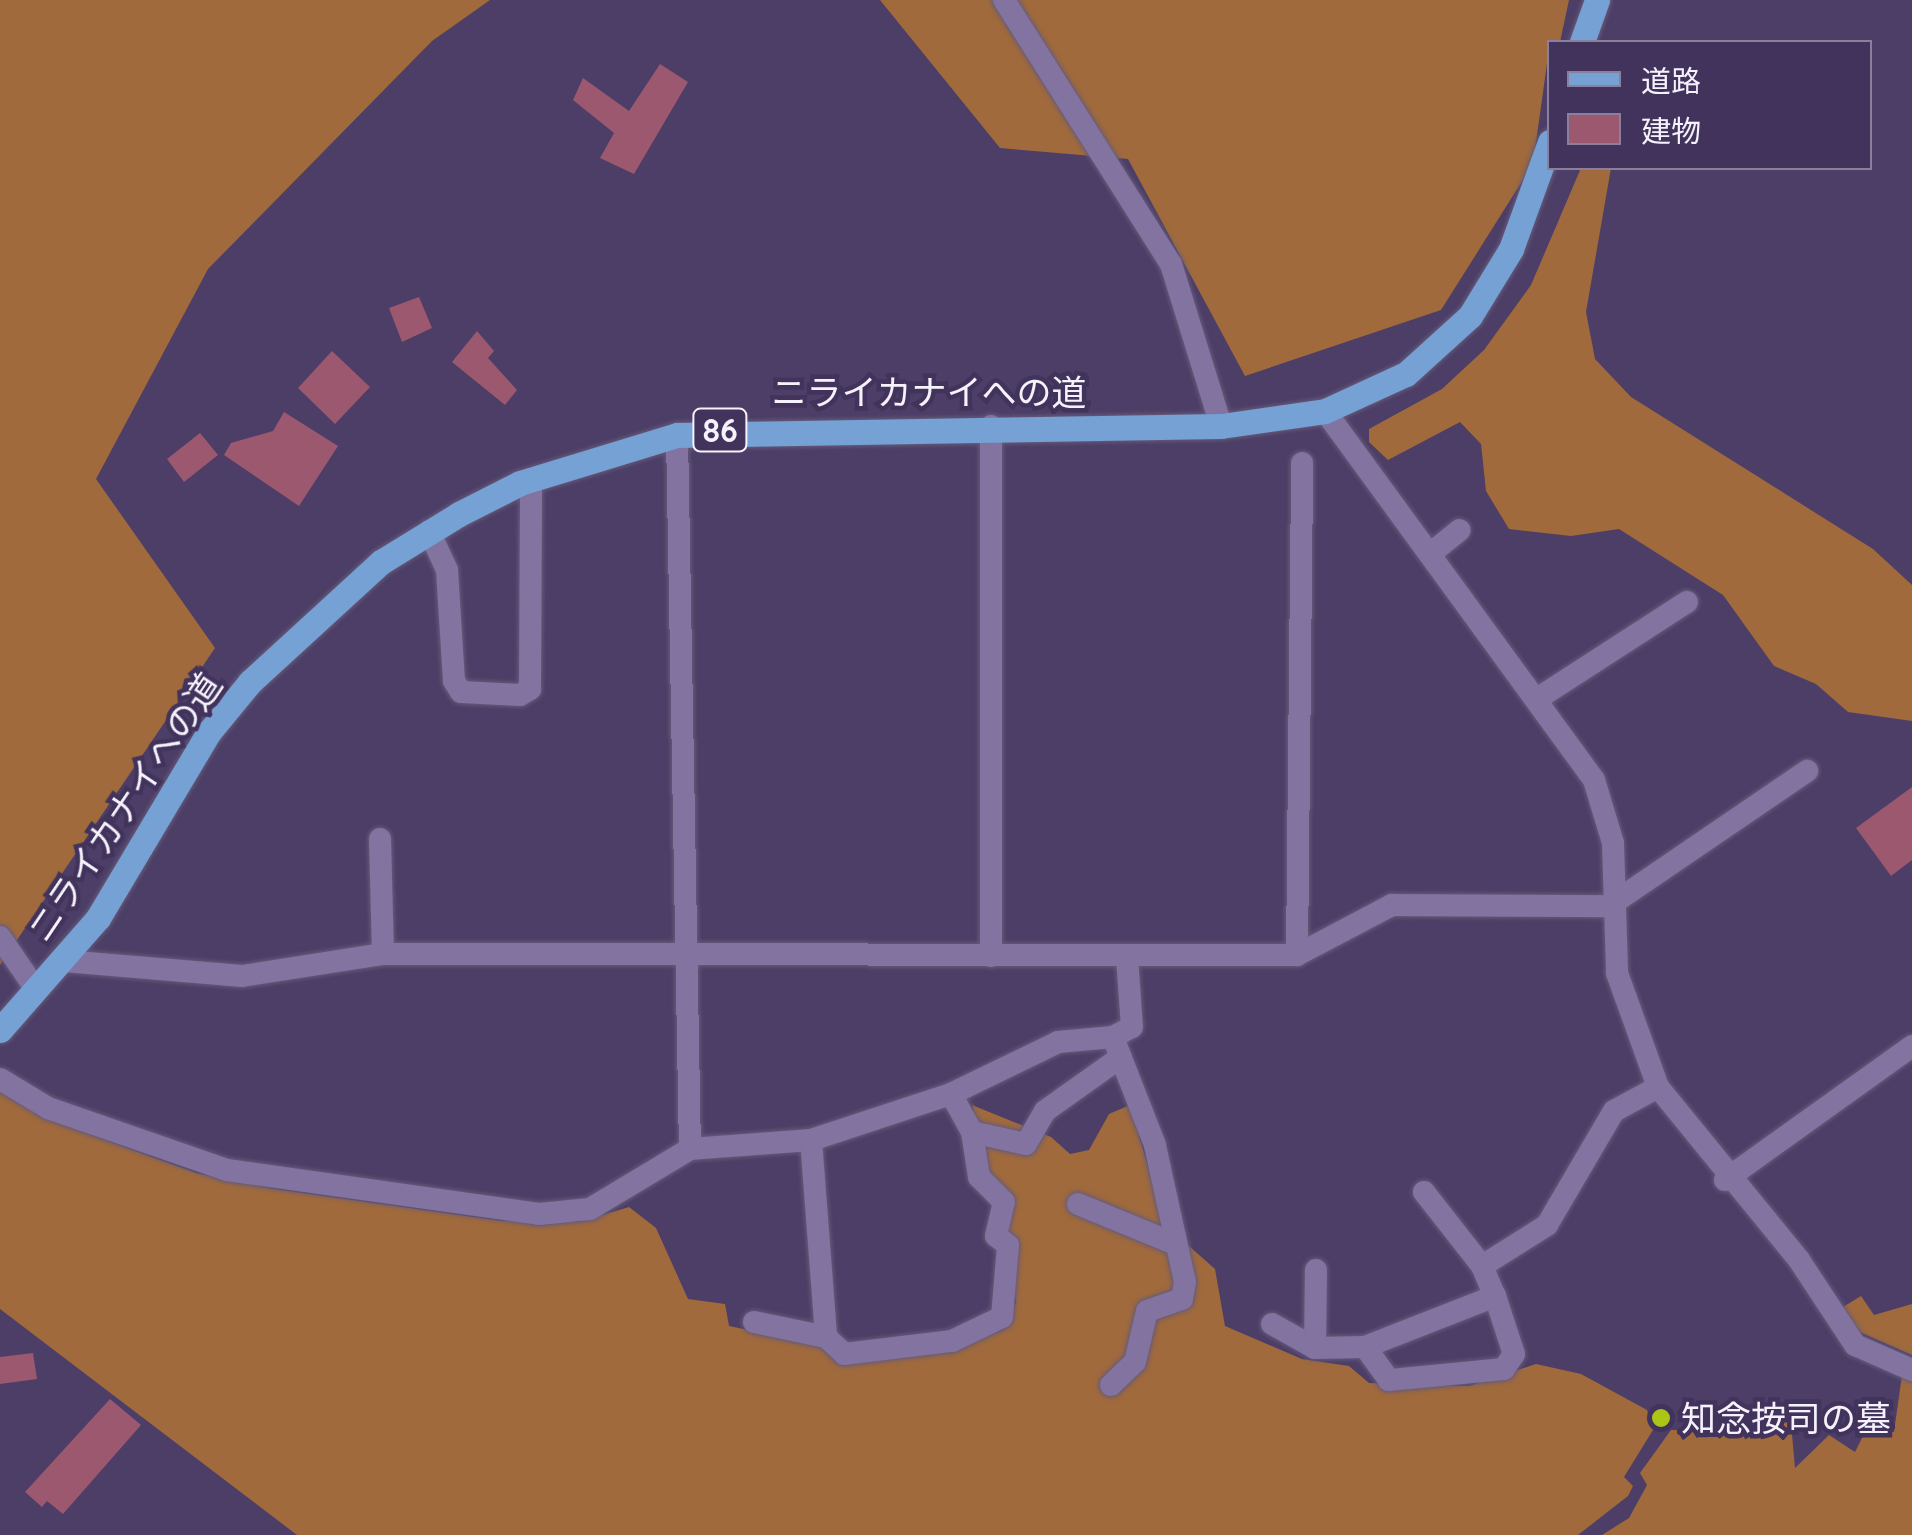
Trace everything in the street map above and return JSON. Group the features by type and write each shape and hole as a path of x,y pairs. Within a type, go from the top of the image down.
{"main road":[{"path":"1583,40 1597,0"},
{"name":"ニライカナイへの道","path":"0,1030 64,961 250,682 294,632 430,531 531,479 677,435 992,426 1220,426 1324,412 1406,374 1470,316 1511,249 1547,150"}],"street":[{"path":"1004,0 1171,264 1220,426"},
{"path":"1324,412 1540,697 1606,811 1609,906 1628,1021 1658,1087 1725,1180 1799,1260 1855,1346 1912,1370"},
{"path":"991,956 992,426"},
{"path":"677,435 690,1148"},
{"path":"1297,955 1302,463"},
{"path":"430,531 447,570 454,681 461,692 520,695 530,689 531,479"},
{"path":"1430,554 1460,530"},
{"path":"1540,697 1687,602"},
{"path":"64,961 242,976 383,954 1297,955 1392,905 1609,906 1806,771"},
{"path":"380,839 383,954"},
{"path":"0,936 37,992"},
{"path":"972,1132 1026,1144 1045,1111 1117,1047 1132,1027 1127,956"},
{"path":"0,1079 48,1108 227,1170 539,1214 630,1193 690,1148 811,1140 951,1094 1058,1042 1117,1047"},
{"path":"1725,1180 1912,1046"},
{"path":"1111,1386 1134,1362 1147,1311 1182,1299 1155,1145 1117,1047"},
{"path":"1482,1266 1547,1225 1614,1111 1658,1087"},
{"path":"811,1140 826,1337 833,1350 862,1352 952,1341 1002,1317 1008,1245 996,1236 1004,1202 980,1177 972,1132 951,1094"},
{"path":"1365,1347 1389,1380 1504,1369 1514,1354 1482,1266 1424,1192"},
{"path":"1078,1204 1175,1244"},
{"path":"1315,1348 1316,1270"},
{"path":"1272,1324 1315,1348 1365,1347 1495,1296"},
{"path":"754,1322 826,1337"}],"shaded area":[{"path":"0,0 490,0 432,41 208,269 96,479 215,648 0,965"},
{"path":"880,0 1569,0 1560,40 1547,40 1533,164 1441,310 1245,376 1128,159 1000,148"},
{"path":"1580,170 1611,170 1586,312 1595,359 1631,397 1873,549 1912,585 1912,721 1848,712 1816,684 1774,666 1723,595 1619,529 1571,536 1509,529 1486,491 1481,444 1460,422 1388,460 1369,442 1369,429 1442,389 1484,350 1531,285"},
{"path":"0,1088 42,1117 196,1173 274,1189 502,1221 579,1222 629,1207 656,1228 688,1299 725,1304 729,1326 817,1344 839,1363 952,1349 1003,1330 1016,1302 972,1105 1051,1137 1070,1154 1089,1150 1109,1114 1130,1105 1165,1225 1215,1269 1225,1326 1302,1359 1349,1366 1369,1383 1469,1386 1536,1364 1581,1374 1647,1410 1653,1430 1624,1477 1633,1486 1628,1496 1578,1535 297,1535 0,1309"},
{"path":"1861,1296 1874,1315 1912,1304 1912,1355 1860,1332 1843,1307"},
{"path":"1902,1375 1912,1379 1912,1535 1602,1535 1629,1518 1647,1485 1640,1473 1671,1430 1728,1431 1773,1408 1791,1423 1795,1468 1829,1435 1855,1452 1863,1436 1894,1432"}],"building":[{"path":"660,64 688,82 634,174 600,158 614,133 573,100 583,78 629,111"},
{"path":"419,297 432,328 402,342 389,308"},
{"path":"477,331 494,351 488,358 517,390 505,405 452,362"},
{"path":"332,351 370,387 335,424 298,388"},
{"path":"284,412 338,446 299,506 224,455 231,443 273,431"},
{"path":"200,433 218,455 184,482 167,459"},
{"path":"1912,787 1912,860 1891,876 1856,828"},
{"path":"33,1353 37,1379 0,1384 0,1357"},
{"path":"110,1399 141,1425 63,1514 47,1501 42,1507 25,1492"}],"place":[{"name":"知念按司の墓","path":"1661,1418"}]}
